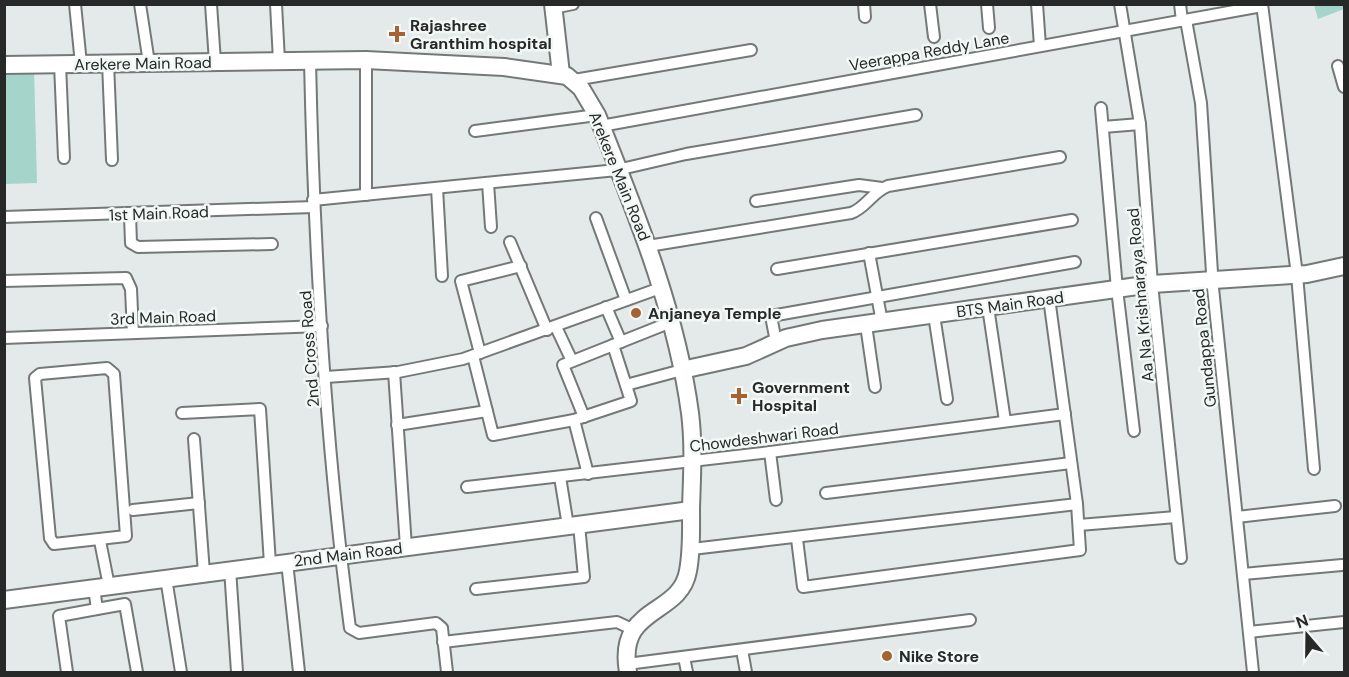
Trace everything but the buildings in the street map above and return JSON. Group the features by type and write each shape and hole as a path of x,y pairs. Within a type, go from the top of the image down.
{"street":[{"path":"75,4 81,64"},
{"path":"140,4 149,63"},
{"path":"211,4 215,62"},
{"path":"276,4 279,62"},
{"path":"573,4 553,6 567,77 751,50"},
{"path":"864,4 865,17"},
{"path":"930,4 934,37"},
{"path":"987,4 989,28"},
{"path":"1037,4 1040,46"},
{"name":"Aa Na Krishnaraya Road","path":"1120,4 1140,124 1152,284 1180,558"},
{"name":"Gundappa Road","path":"1180,4 1201,104 1212,280 1253,672"},
{"path":"1262,5 1297,275 1314,469"},
{"name":"Veerappa Reddy Lane","path":"475,131 599,121 1184,21 1262,5"},
{"path":"366,60 366,195"},
{"name":"Arekere Main Road","path":"4,65 366,60 462,64 567,77 586,95 599,121 663,286 690,413 693,461 692,549 686,582 632,629"},
{"name":"2nd Cross Road","path":"310,61 314,203 322,326 340,555 350,628 354,632 435,622 442,628 443,642"},
{"path":"108,63 112,160"},
{"path":"60,64 64,158"},
{"path":"1338,66 1344,87"},
{"path":"1101,108 1117,289 1134,431"},
{"name":"1st Main Road","path":"4,217 130,215 314,203 366,195 617,170 686,154 916,115"},
{"path":"1103,127 1140,124"},
{"path":"756,201 859,184 882,188 1060,157"},
{"path":"488,183 491,227"},
{"path":"437,188 442,276"},
{"path":"648,246 851,213 859,210 882,188"},
{"path":"130,215 131,243 138,247 272,244"},
{"path":"596,218 626,300"},
{"path":"777,269 1072,220"},
{"path":"510,242 551,328 572,361"},
{"path":"869,254 877,297 874,323 875,387"},
{"path":"776,342 771,316 1075,262"},
{"path":"521,266 461,281 493,435 579,419 631,400 606,308"},
{"name":"BTS Main Road","path":"682,370 746,356 776,342 810,332 1152,284 1297,275 1344,266"},
{"path":"4,281 126,278 131,289 133,333"},
{"path":"326,377 394,372 439,365 477,355 663,286"},
{"path":"797,539 803,587 1080,550 1077,504 1049,298"},
{"path":"988,307 1005,421"},
{"path":"934,315 947,399"},
{"path":"588,474 579,419 563,365 671,322"},
{"name":"3rd Main Road","path":"4,338 322,326"},
{"path":"107,368 114,374 126,533 124,538 100,541 54,544 50,541 34,382 40,374 107,368"},
{"path":"626,386 682,370"},
{"path":"394,372 406,547"},
{"path":"182,413 260,410 270,564"},
{"path":"397,425 487,411"},
{"name":"Chowdeshwari Road","path":"467,487 770,452 1065,414"},
{"path":"194,439 204,573"},
{"path":"770,452 776,500"},
{"path":"826,493 1071,463"},
{"path":"476,589 584,578 561,477"},
{"path":"133,510 199,503"},
{"path":"692,549 797,539 1077,504"},
{"path":"1237,517 1335,506"},
{"name":"2nd Main Road","path":"4,600 691,510"},
{"path":"1079,525 1176,517"},
{"path":"95,609 100,541"},
{"path":"287,562 298,672"},
{"path":"1243,574 1342,566"},
{"path":"230,569 237,672"},
{"path":"166,578 181,672"},
{"path":"67,672 59,616 125,604 137,672"},
{"path":"447,672 443,642 617,622 632,629 627,641 627,668 684,657 970,620"},
{"path":"1249,632 1344,622"},
{"path":"742,650 746,672"},
{"path":"684,657 687,672"}],"green space":[{"path":"1314,5 1344,5 1344,9 1318,19"},
{"path":"34,69 37,183 5,184 4,70"}],"place":[{"name":"Rajashree Granthim hospital","path":"397,34"},
{"name":"Anjaneya Temple","path":"636,313"},
{"name":"Government Hospital","path":"739,396"},
{"name":"Nike Store","path":"887,656"}]}
